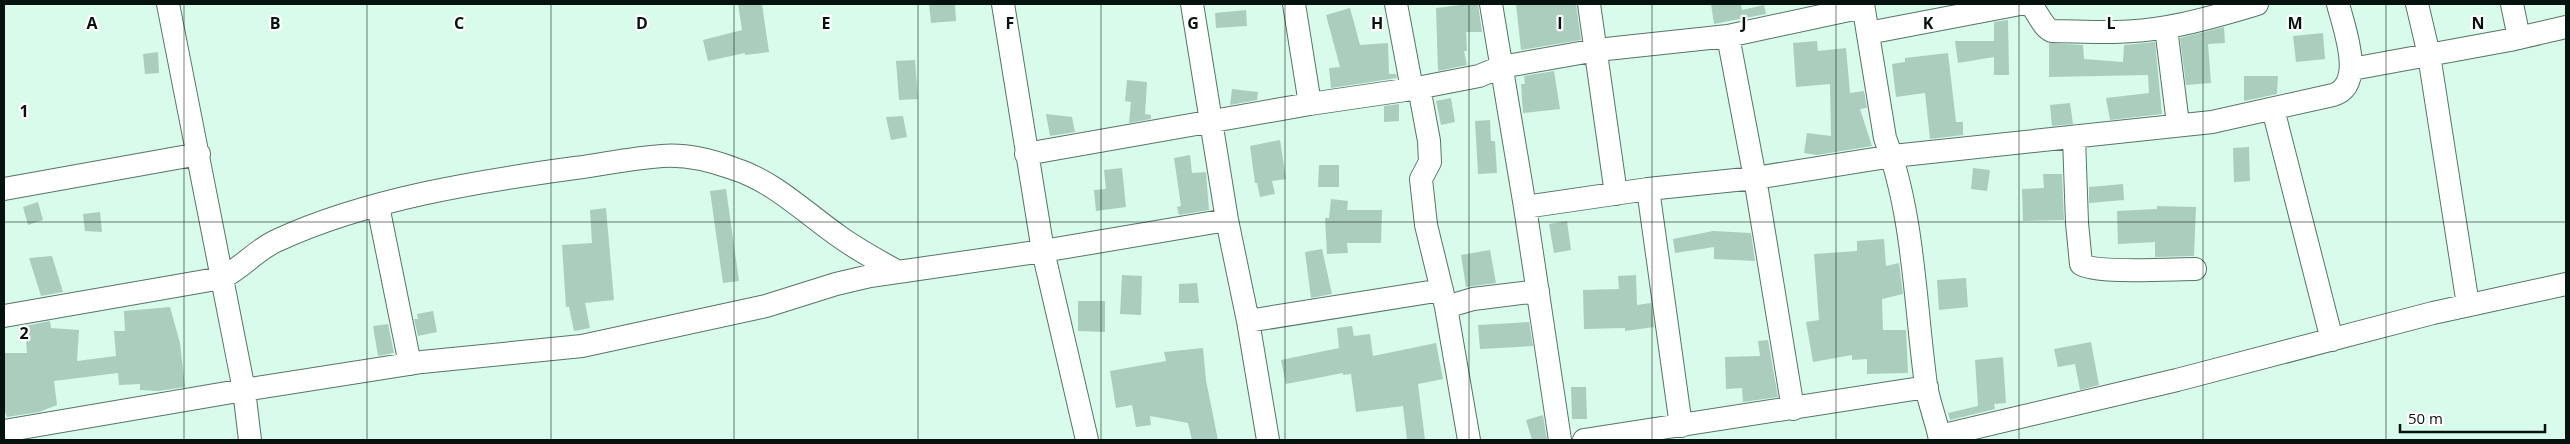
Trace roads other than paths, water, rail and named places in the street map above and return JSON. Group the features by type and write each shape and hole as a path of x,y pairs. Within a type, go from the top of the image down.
{"street":[{"path":"168,4 244,390 250,440"},
{"path":"1003,4 1043,252 1087,440"},
{"path":"1192,4 1227,220 1248,321 1268,440"},
{"path":"1294,4 1310,104"},
{"path":"1396,4 1429,142 1430,162 1422,173 1421,185 1426,225 1444,299 1468,440"},
{"path":"1491,4 1525,207 1560,440"},
{"path":"1589,4 1616,194"},
{"path":"1868,33 2020,4 2030,4 2038,11 2046,27 2052,31 2115,32 2166,28 2214,17 2256,4"},
{"path":"1525,207 1648,189 1755,178 1893,156 2074,138 2178,124 2212,122 2342,93 2352,69 2338,4"},
{"path":"2418,4 2429,55 2468,305"},
{"path":"2512,4 2519,38"},
{"path":"1026,154 1310,104 1416,88 1479,76 1501,67 1597,50 1728,36 1863,5 1886,138 1893,156 1912,262 1927,387 1940,438 2178,380 2468,305 2566,284"},
{"path":"2352,69 2519,38 2566,27"},
{"path":"2166,28 2178,124"},
{"path":"1728,36 1755,178 1793,409"},
{"path":"2273,109 2332,340"},
{"path":"2074,138 2077,223 2082,264 2102,269 2195,269"},
{"path":"4,189 199,154"},
{"path":"4,316 222,278 232,273 260,250 278,240 347,213 488,180 663,156 700,158 734,168 769,183 841,238 898,272"},
{"path":"1648,189 1688,430"},
{"path":"378,206 410,364"},
{"path":"4,431 45,433 244,390 410,364 582,346 766,306 836,284 898,272 1043,252 1227,220"},
{"path":"1248,321 1444,299 1472,300 1538,291"},
{"path":"1584,440 1688,430 1793,409 1927,387"}]}
